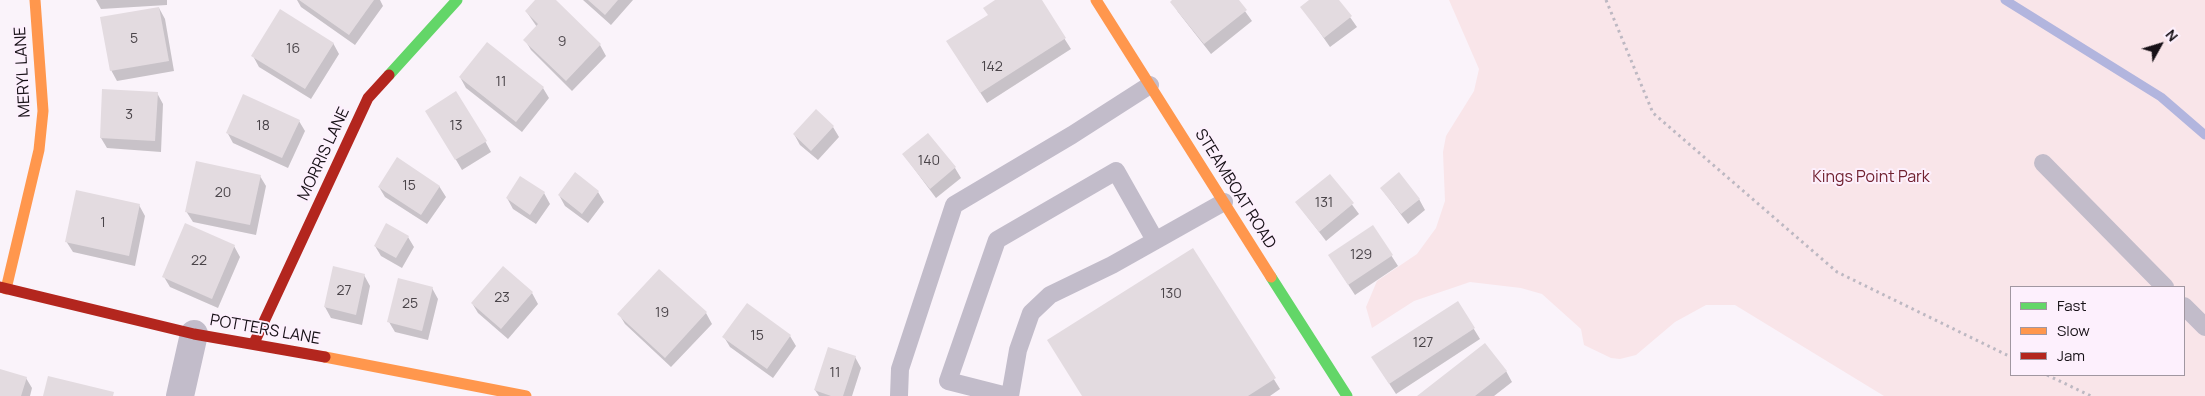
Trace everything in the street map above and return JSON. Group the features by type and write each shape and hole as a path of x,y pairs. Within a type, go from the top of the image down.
{"street":[{"name":"MERYL LANE","path":"3,288 39,150 44,111 35,0"},
{"name":"MORRIS LANE","path":"254,343 368,98 457,0"},
{"name":"STEAMBOAT ROAD","path":"1096,0 1347,396"},
{"name":"POTTERS LANE","path":"3,288 194,334 254,343 526,396"},
{"path":"180,396 194,334"}],"lane":[{"path":"899,396 900,369 954,205 1150,86"},
{"path":"2043,163 2164,286"},
{"path":"1155,240 1116,171 997,240 948,381 1009,396 1018,350 1031,313 1050,295 1112,265 1224,202"},
{"path":"2185,307 2205,327"}],"path":[{"path":"1606,0 1653,113 1837,272 2010,357"},
{"path":"2049,376 2090,396"}],"green space":[{"name":"Kings Point Park","path":"1449,0 2205,0 2205,396 1884,396 1735,305 1706,305 1675,322 1636,355 1620,359 1611,358 1584,345 1581,329 1542,294 1521,288 1470,282 1414,301 1372,328 1366,307 1377,281 1417,254 1436,228 1445,201 1443,152 1446,136 1474,91 1479,69"}],"building":[{"path":"299,0 374,0 349,35"},
{"path":"535,0 556,0 601,44 566,81 523,40 538,24 525,11"},
{"path":"588,0 618,0 605,15"},
{"path":"995,0 1042,0 1066,38 980,93 946,41 988,15 983,8"},
{"path":"1172,0 1239,0 1247,10 1204,44 1170,2"},
{"path":"1309,0 1339,0 1352,16 1324,38 1300,7"},
{"path":"159,7 169,61 110,71 100,17"},
{"path":"280,9 334,43 305,89 251,56"},
{"path":"487,42 544,87 516,122 459,77"},
{"path":"102,89 158,92 155,141 100,138"},
{"path":"456,91 487,141 455,160 425,111"},
{"path":"243,94 300,120 282,158 226,133"},
{"path":"816,109 834,126 811,151 793,134"},
{"path":"928,133 956,167 930,189 902,154"},
{"path":"397,157 440,186 421,215 378,187"},
{"path":"196,161 261,175 250,225 185,212"},
{"path":"575,172 599,191 582,214 558,195"},
{"path":"1399,172 1420,199 1401,214 1380,188"},
{"path":"1330,174 1354,203 1319,232 1295,202"},
{"path":"520,176 545,192 530,215 506,198"},
{"path":"76,190 140,204 129,256 65,242"},
{"path":"185,223 235,245 212,299 162,277"},
{"path":"386,223 409,236 396,258 374,246"},
{"path":"1373,225 1393,255 1348,285 1328,255"},
{"path":"1193,248 1276,378 1248,396 1082,396 1047,340"},
{"path":"333,266 365,274 356,315 324,307"},
{"path":"503,266 533,292 501,329 471,303"},
{"path":"659,269 707,312 665,358 617,314"},
{"path":"398,278 433,287 422,331 387,322"},
{"path":"1458,301 1475,328 1389,384 1371,357"},
{"path":"747,303 791,335 767,369 722,337"},
{"path":"1485,343 1507,371 1475,396 1417,396"},
{"path":"828,347 856,356 843,396 831,396 814,390"},
{"path":"0,369 27,377 21,396 0,396"},
{"path":"48,376 114,392 113,396 43,396"}],"waterway":[{"path":"2005,0 2161,97 2205,135"}],"traffic: fast":[{"path":"389,75 457,0"},
{"path":"1271,277 1347,396"}],"traffic: slow":[{"path":"6,289 39,150 43,111 35,0"},
{"path":"1096,0 1271,277"},
{"path":"325,357 526,396"}],"traffic: jam":[{"path":"254,343 368,98 389,75"},
{"path":"0,287 194,334 325,357"}]}
